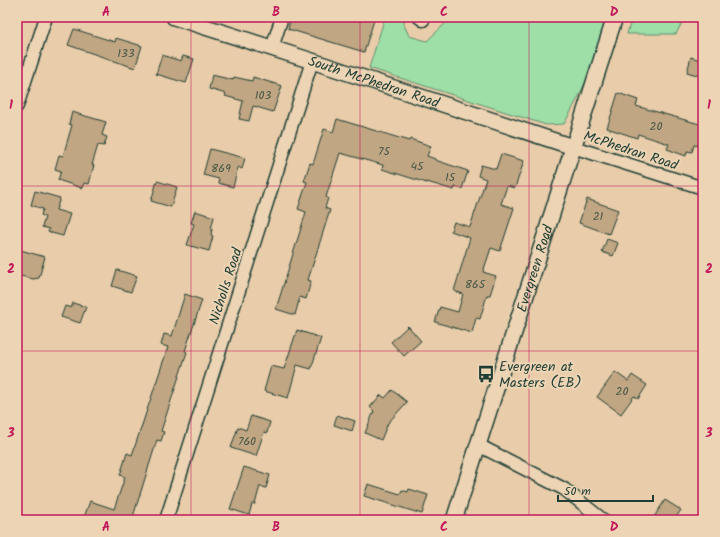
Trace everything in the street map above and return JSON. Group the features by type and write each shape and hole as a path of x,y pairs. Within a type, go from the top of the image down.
{"street":[{"path":"17,106 46,17"},
{"name":"South McPhedran Road","path":"174,17 312,60 573,147"},
{"path":"272,48 282,17"},
{"name":"Evergreen Road","path":"454,520 615,17"},
{"name":"Nicholls Road","path":"166,520 312,60"},
{"name":"McPhedran Road","path":"573,147 703,188"},
{"path":"478,445 564,489 602,520"}],"green space":[{"path":"385,17 404,17 404,25 409,36 427,41 452,17 610,17 590,72 564,124 546,125 369,68"},
{"path":"632,17 685,17 676,34 627,34"}],"building":[{"path":"291,17 375,17 364,52 288,29"},
{"path":"74,29 115,42 116,38 142,46 135,68 68,45"},
{"path":"162,55 181,61 183,56 194,59 186,83 156,74"},
{"path":"691,57 703,61 703,77 687,72"},
{"path":"212,75 233,80 234,77 252,81 253,77 282,86 273,112 253,106 249,121 239,119 243,101 225,96 226,94 209,89"},
{"path":"618,93 638,100 636,106 703,125 703,147 694,145 692,152 687,151 686,156 667,149 669,144 638,134 637,138 607,128"},
{"path":"72,112 106,122 102,135 107,137 104,146 98,145 92,165 94,165 89,184 84,183 82,188 58,180 61,171 55,169 59,155 63,156 72,125 69,124"},
{"path":"337,119 409,141 410,139 431,146 427,156 468,171 462,189 455,187 454,190 382,169 383,165 340,153 326,197 328,198 325,208 330,210 308,280 311,281 306,299 300,297 295,315 276,309 306,212 298,209 307,182 304,181 310,163 313,164 324,129 333,132"},
{"path":"210,149 245,158 242,169 238,167 233,187 218,183 219,179 203,175"},
{"path":"501,154 524,161 515,188 507,186 501,204 514,208 500,251 491,248 483,272 496,276 490,295 487,295 480,319 476,318 472,333 435,322 440,307 458,312 463,294 454,291 470,238 451,231 454,222 470,227 486,179 478,176 481,165 496,169"},
{"path":"157,181 177,187 171,207 151,201"},
{"path":"35,191 60,198 56,210 70,214 63,236 48,232 49,229 42,227 45,217 41,215 43,209 31,205"},
{"path":"587,199 618,210 609,234 579,223"},
{"path":"195,211 214,217 211,229 211,235 213,236 209,251 187,245 194,224 191,223"},
{"path":"607,239 618,243 613,256 602,252"},
{"path":"17,249 45,257 39,278 33,279 17,275"},
{"path":"117,270 137,276 131,292 112,286"},
{"path":"185,294 202,300 185,351 187,352 161,431 164,432 161,441 157,440 132,520 83,520 90,501 114,509 125,477 120,475 127,453 132,455 168,347 161,345 164,334 172,336"},
{"path":"73,303 86,307 80,323 61,317 65,306 71,308"},
{"path":"408,326 421,341 404,356 391,342"},
{"path":"297,330 321,338 311,369 297,365 288,398 264,391 271,366 284,369"},
{"path":"615,372 628,381 632,375 647,385 638,399 634,396 621,414 597,397"},
{"path":"392,390 407,402 388,423 381,440 365,433 374,411 370,407 381,395 385,398"},
{"path":"337,415 355,421 352,431 334,425"},
{"path":"251,416 270,422 267,433 264,432 256,456 231,448 238,427 246,430"},
{"path":"244,467 270,475 266,488 260,486 255,504 252,504 249,515 230,509"},
{"path":"368,484 400,494 402,490 408,492 409,489 428,495 422,514 364,496"},
{"path":"665,500 681,510 674,520 652,520"}],"place":[{"name":"Evergreen at Masters (EB)","path":"486,374"}]}
